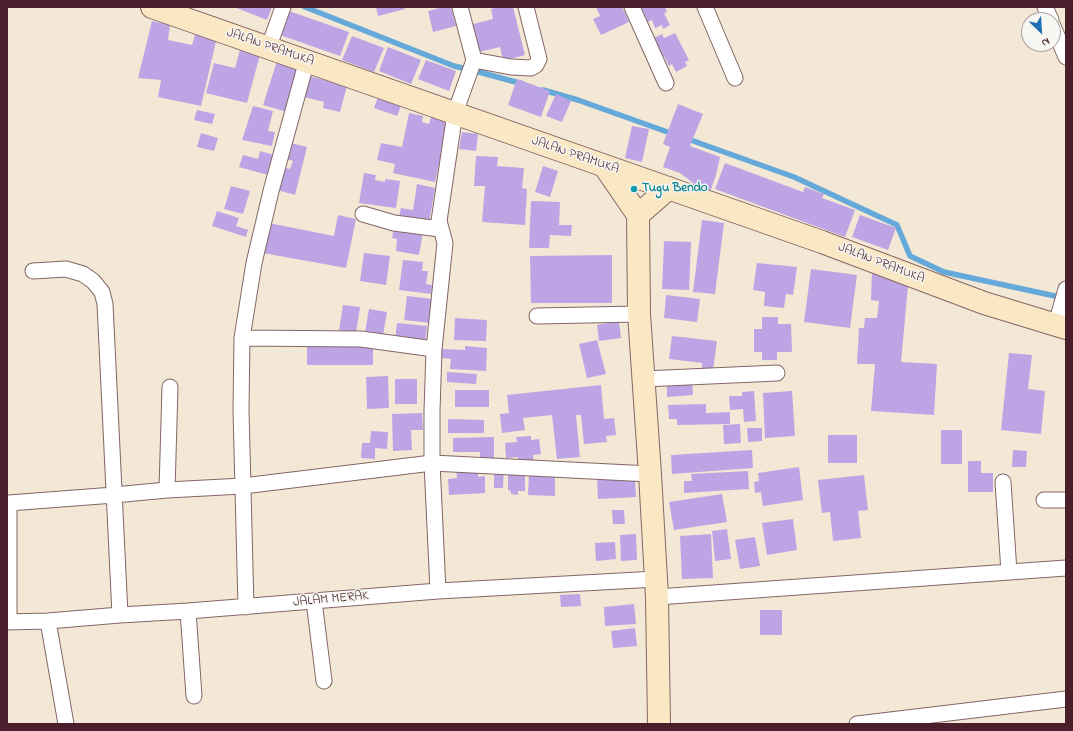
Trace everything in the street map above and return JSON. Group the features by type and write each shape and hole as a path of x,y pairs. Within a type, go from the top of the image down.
{"main road":[{"name":"JALAN PRAMUKA","path":"152,7 268,48 458,105 605,166 822,242 984,303 1061,326"},
{"path":"605,166 638,215 639,314 656,588 659,724"},
{"path":"638,215 669,188"}],"street":[{"path":"438,591 432,463 432,411 434,349 445,243 439,221 458,105 473,62 460,7"},
{"path":"473,62 531,68 536,65 539,59 526,7"},
{"path":"632,7 666,83"},
{"path":"705,7 735,78"},
{"path":"268,48 283,8"},
{"path":"1061,45 1066,57"},
{"path":"246,607 241,410 242,338 254,263 271,191 307,60"},
{"path":"363,214 394,223 440,229"},
{"path":"32,271 66,269 83,274 93,281 102,292 105,304 120,615"},
{"path":"1061,326 1065,294"},
{"path":"537,316 639,314"},
{"path":"242,338 361,339 434,349"},
{"path":"644,379 777,372"},
{"path":"166,490 170,387"},
{"path":"8,622 8,497 114,496 166,490 243,486 432,463 650,474"},
{"path":"1003,482 1009,572"},
{"path":"1044,500 1066,500"},
{"name":"JALAM MERAK","path":"8,622 48,621 246,607 438,591 656,588 1009,572 1066,568"},
{"path":"314,601 324,680"},
{"path":"188,611 194,696"},
{"path":"48,621 66,724"},
{"path":"857,724 876,723 1066,699"}],"building":[{"path":"234,7 272,7 267,20"},
{"path":"376,7 404,7 405,9 378,16"},
{"path":"451,7 456,26 433,32 428,11"},
{"path":"498,7 513,7 525,55 503,61 500,47 479,52 473,24 493,19 491,9"},
{"path":"596,7 622,7 629,22 601,35 593,19 600,16"},
{"path":"641,7 665,7 667,12 664,13 670,25 663,29 662,25 655,28 652,20 648,22"},
{"path":"289,11 349,32 340,56 280,35"},
{"path":"152,21 170,25 168,40 192,45 196,32 217,37 201,106 158,97 161,80 138,78"},
{"path":"675,33 689,60 685,62 687,66 676,72 672,64 669,66 664,56 661,57 652,39 662,34 664,38"},
{"path":"352,36 384,48 374,72 342,60"},
{"path":"241,46 261,51 247,103 206,93 214,63 235,68"},
{"path":"388,47 421,60 411,84 379,71"},
{"path":"426,60 456,71 449,91 418,79"},
{"path":"277,61 301,68 287,112 263,105"},
{"path":"305,75 347,86 340,112 323,108 324,102 300,96"},
{"path":"517,79 550,91 541,117 508,105"},
{"path":"556,94 571,101 562,122 546,116"},
{"path":"378,97 401,106 397,116 374,108"},
{"path":"678,104 703,114 690,146 720,157 709,195 680,173 663,167 670,147 663,144"},
{"path":"253,106 273,111 268,131 275,132 272,146 242,140"},
{"path":"197,110 215,114 212,124 194,120"},
{"path":"409,113 423,116 422,122 429,124 432,114 449,118 435,182 393,173 395,164 377,160 381,143 402,147"},
{"path":"632,126 649,129 642,162 625,158"},
{"path":"462,132 478,134 476,151 459,149"},
{"path":"201,133 218,138 214,151 197,147"},
{"path":"291,143 307,147 295,195 277,190 282,167 290,169 293,161 287,159"},
{"path":"260,151 274,155 268,175 239,167 243,155 258,159"},
{"path":"476,156 498,157 497,166 524,168 522,188 527,189 525,225 482,222 485,186 474,186"},
{"path":"725,163 803,192 805,187 824,194 822,198 855,210 845,237 715,189"},
{"path":"543,166 558,171 550,197 535,192"},
{"path":"364,173 376,175 375,180 385,182 385,179 400,181 396,208 359,203"},
{"path":"417,184 435,188 429,223 399,217 401,208 413,210"},
{"path":"231,186 250,191 243,214 224,209"},
{"path":"531,201 560,202 559,225 572,225 571,236 550,235 549,248 529,248"},
{"path":"217,211 239,218 236,226 248,230 246,237 212,226"},
{"path":"338,215 356,219 346,268 263,253 269,223 334,236"},
{"path":"860,215 896,228 888,250 852,237"},
{"path":"702,220 724,223 715,294 693,292"},
{"path":"394,227 423,232 419,255 396,251 397,239 392,238"},
{"path":"664,241 691,242 689,290 662,289"},
{"path":"364,253 390,256 386,285 360,281"},
{"path":"612,255 612,303 531,303 530,256"},
{"path":"403,260 423,262 422,271 428,271 426,284 432,285 431,294 399,290"},
{"path":"757,263 797,267 793,295 786,294 784,308 764,306 765,292 753,290"},
{"path":"811,269 857,275 850,328 804,322"},
{"path":"872,270 908,286 901,362 937,364 934,415 871,411 875,364 857,364 859,328 864,328 865,318 877,318 879,301 871,300"},
{"path":"666,295 700,299 697,322 664,318"},
{"path":"407,296 433,299 430,323 404,320"},
{"path":"343,305 360,307 356,333 339,330"},
{"path":"369,309 387,312 383,335 365,332"},
{"path":"762,317 778,317 778,324 791,324 792,352 777,352 777,360 762,360 762,352 754,352 754,329 762,329"},
{"path":"455,318 487,320 486,341 454,340"},
{"path":"619,321 621,338 599,341 597,325"},
{"path":"397,323 427,326 425,343 395,340"},
{"path":"672,336 717,341 713,370 702,368 702,363 669,359"},
{"path":"597,340 606,374 587,378 579,344"},
{"path":"307,346 373,347 373,365 307,365"},
{"path":"465,346 487,348 486,371 450,369 451,359 442,358 442,349 465,350"},
{"path":"1009,353 1032,355 1028,389 1045,391 1041,434 1001,430"},
{"path":"447,372 477,374 476,384 447,382"},
{"path":"388,376 389,408 367,409 366,377"},
{"path":"395,379 417,379 417,404 395,404"},
{"path":"692,381 693,395 667,397 667,382"},
{"path":"601,385 604,419 614,418 616,435 606,436 607,442 584,444 581,415 576,415 580,457 557,459 552,415 523,418 525,430 502,433 500,414 509,413 507,395"},
{"path":"455,390 489,390 489,407 455,407"},
{"path":"754,391 756,421 744,422 743,409 730,410 729,396 742,396 742,392"},
{"path":"792,391 795,436 765,438 763,393"},
{"path":"706,404 706,413 730,412 730,424 677,425 677,419 669,419 668,405"},
{"path":"422,413 423,430 411,430 412,450 393,451 392,414"},
{"path":"448,419 484,420 484,433 448,433"},
{"path":"740,424 741,443 724,444 723,425"},
{"path":"747,428 762,428 762,441 748,442"},
{"path":"941,430 962,430 962,464 941,464"},
{"path":"371,431 388,432 387,449 375,448 375,459 361,458 362,443 370,443"},
{"path":"828,435 857,435 857,463 828,463"},
{"path":"531,436 531,440 539,439 541,454 533,455 534,464 519,465 518,457 506,458 505,443 517,442 516,437"},
{"path":"494,437 494,458 480,458 480,452 453,452 453,438"},
{"path":"752,450 753,468 672,474 671,455"},
{"path":"1013,450 1027,451 1026,467 1012,467"},
{"path":"968,461 981,461 981,473 993,473 993,492 968,492"},
{"path":"799,467 803,500 763,506 761,492 755,493 754,482 759,481 758,473"},
{"path":"478,468 478,477 485,476 485,493 449,495 448,479 457,478 456,470"},
{"path":"494,469 504,469 503,488 494,488"},
{"path":"748,471 749,489 684,493 684,481 692,481 691,474"},
{"path":"529,473 555,473 555,496 528,495"},
{"path":"508,475 525,475 525,491 518,491 518,495 511,494 511,491 508,490"},
{"path":"626,475 627,481 635,480 636,497 598,499 597,477"},
{"path":"864,475 868,510 858,511 861,538 833,541 830,512 822,513 818,480"},
{"path":"722,494 727,522 674,530 669,502"},
{"path":"612,510 624,510 625,524 613,524"},
{"path":"793,519 797,550 767,555 762,523"},
{"path":"727,529 731,559 715,561 712,531"},
{"path":"636,534 637,560 621,561 620,535"},
{"path":"711,534 713,578 682,579 680,536"},
{"path":"755,537 760,566 740,569 735,540"},
{"path":"615,542 616,559 596,561 595,543"},
{"path":"580,594 581,606 561,607 560,595"},
{"path":"634,604 636,624 605,626 604,607"},
{"path":"760,610 782,610 782,635 760,635"},
{"path":"635,628 637,646 613,648 611,631"}],"waterway":[{"path":"305,7 454,66 523,84"},
{"path":"543,90 578,100 673,134"},
{"path":"685,138 794,177 897,225 910,256 944,272 1062,298"}],"place":[{"name":"Tugu Bendo","path":"634,189"}]}
